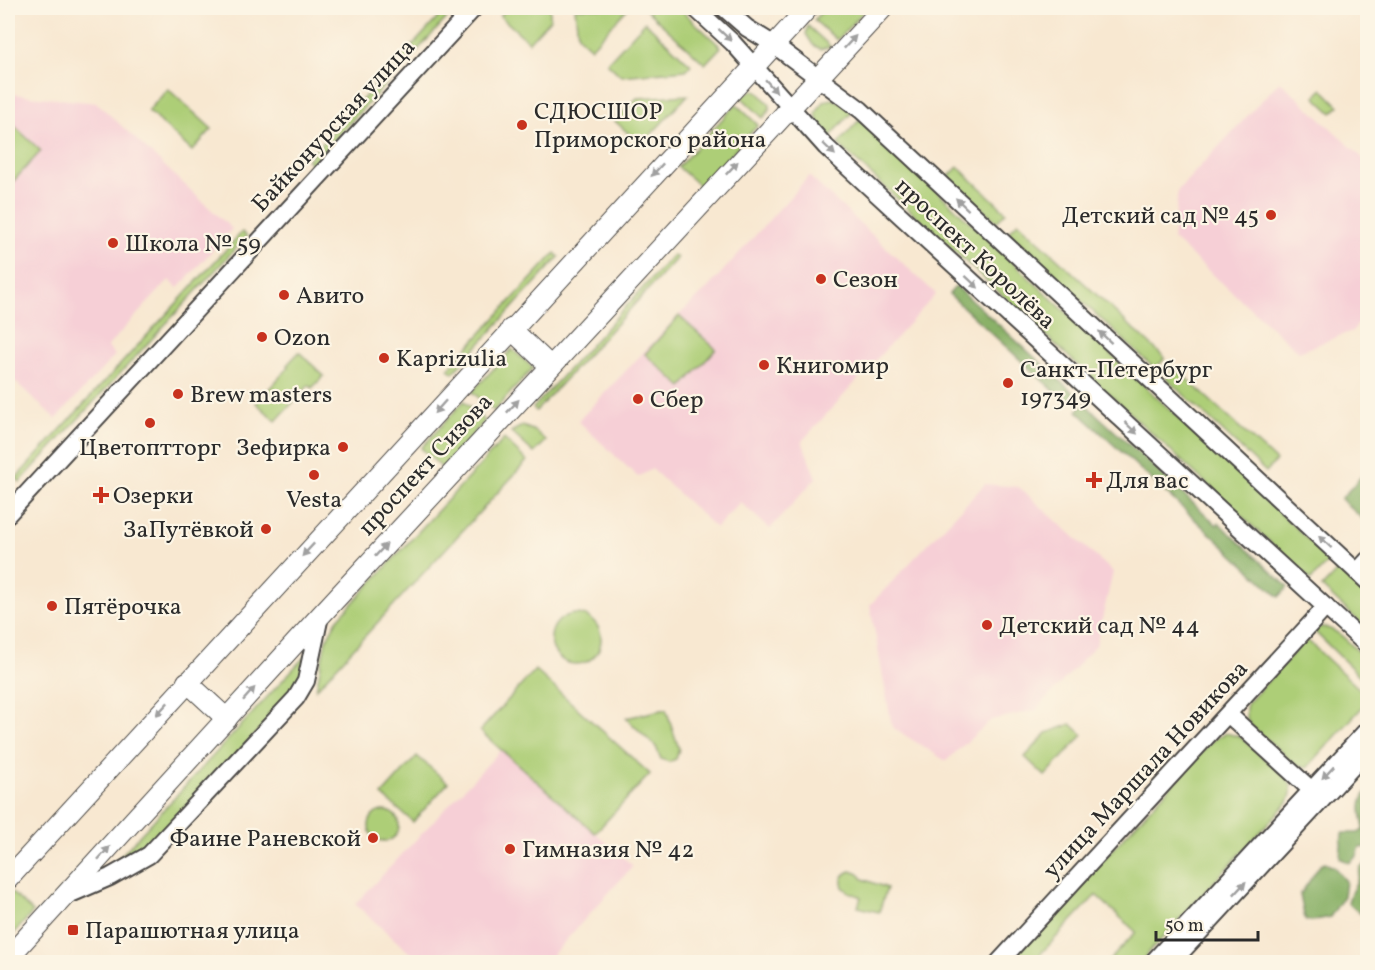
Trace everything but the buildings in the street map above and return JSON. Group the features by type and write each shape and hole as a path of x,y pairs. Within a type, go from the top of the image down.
{"main road":[{"name":"проспект Сизова","path":"8,879 753,65 808,8"},
{"name":"проспект Сизова","path":"8,958 550,366 883,8"},
{"path":"511,329 550,366"},
{"path":"187,682 227,719"}],"street":[{"name":"Байконурская улица","path":"8,514 474,8"},
{"name":"проспект Королёва","path":"694,8 733,43 826,147 1368,646"},
{"name":"проспект Королёва","path":"724,8 747,28 773,44 869,117 1364,571"},
{"name":"улица Маршала Новикова","path":"999,963 1326,608"},
{"path":"63,898 110,877 149,855 296,698 306,681 320,616"},
{"path":"1228,714 1317,794"},
{"path":"1172,963 1317,794 1368,729"},
{"path":"1153,963 1317,794 1368,750"}],"shaded area":[{"name":"Детский сад № 45","path":"1280,81 1367,162 1367,315 1352,331 1299,352 1173,239 1178,190"},
{"name":"Школа № 59","path":"11,94 97,103 232,229 178,288 169,280 107,347 115,355 56,419 8,375 8,97"},
{"path":"809,176 936,294 802,441 816,478 770,529 740,502 716,528 652,469 638,477 578,421 680,314 705,291"},
{"name":"Детский сад № 44","path":"985,484 1019,487 1113,572 1096,645 1036,710 991,720 946,761 892,727 870,605"},
{"name":"Гимназия № 42","path":"501,750 633,866 546,962 420,962 355,904"}],"green space":[{"path":"447,8 456,8 406,63 401,58"},
{"path":"508,8 550,8 550,19 529,42 500,16"},
{"path":"575,8 628,8 591,48 578,36"},
{"path":"644,8 679,8 721,47 705,64"},
{"path":"825,8 867,8 837,40 814,20"},
{"path":"645,22 691,65 686,70 621,76 607,63"},
{"path":"808,26 831,47 820,49 813,45 806,34"},
{"path":"392,67 397,72 312,164 307,160"},
{"path":"168,89 212,129 192,151 148,111"},
{"path":"1322,89 1339,106 1332,113 1315,97"},
{"path":"753,90 770,105 769,111 763,118 741,97"},
{"path":"688,95 641,145 615,121 637,98"},
{"path":"832,99 841,102 852,112 830,137 819,126 816,113 824,101"},
{"path":"736,104 758,125 701,187 678,167"},
{"path":"860,119 1330,560 1311,580 838,144"},
{"path":"8,120 41,151 8,187"},
{"path":"958,167 1006,212 997,222 948,177"},
{"path":"1018,222 1165,358 1155,369 1008,233"},
{"path":"242,232 247,236 20,482 16,478"},
{"path":"555,253 559,257 453,373 448,369"},
{"path":"673,255 677,258 536,411 533,408"},
{"path":"956,286 1076,395 1068,404 949,294"},
{"path":"679,316 716,349 682,387 645,354"},
{"path":"512,349 533,368 494,411 472,392"},
{"path":"299,352 324,376 312,388 309,385 276,421 256,403 289,367 287,365"},
{"path":"1175,368 1276,461 1266,472 1166,378"},
{"path":"464,401 485,421 442,468 421,448"},
{"path":"1084,403 1288,587 1279,597 1077,411"},
{"path":"522,426 535,431 546,441 534,453 511,432"},
{"path":"504,439 527,461 316,689 326,640 337,620"},
{"path":"1367,470 1367,523 1341,499"},
{"path":"1339,569 1367,595 1367,629 1322,587"},
{"path":"571,614 581,614 594,621 601,634 601,644 594,657 581,664 571,664 562,660 555,653 551,644 551,634 555,625 562,618"},
{"path":"1320,627 1340,635 1367,661 1367,683 1314,631"},
{"path":"1306,639 1367,696 1367,702 1307,768 1296,765 1250,725 1246,712 1247,704"},
{"path":"305,656 304,669 293,694 146,851 124,861 118,859"},
{"path":"535,670 650,774 595,833 480,731"},
{"path":"666,709 679,749 676,759 669,762 661,759 656,747 626,718"},
{"path":"1071,724 1083,735 1045,776 1025,757 1047,733"},
{"path":"1226,733 1240,737 1288,779 1291,793 1288,802 1140,962 1108,962 1136,932 1096,895 1033,962 1009,962 1213,740"},
{"path":"417,756 448,783 413,822 382,795"},
{"path":"1367,792 1367,848 1360,847 1357,856 1349,863 1340,858 1342,833 1358,833 1364,829 1361,805"},
{"path":"384,811 395,815 399,826 395,837 384,841 373,837 369,826 373,815"},
{"path":"1325,863 1334,867 1346,881 1344,896 1330,917 1306,920 1300,895 1320,865"},
{"path":"1367,863 1367,919 1348,903 1360,868"},
{"path":"851,871 859,874 863,879 887,888 879,912 858,907 861,897 843,887 843,877"},
{"path":"11,892 33,912 8,940 8,897"}],"place":[{"name":"СДЮСШОР Приморского района","path":"522,125"},
{"name":"Детский сад № 45","path":"1271,215"},
{"name":"Школа № 59","path":"113,243"},
{"name":"Сезон","path":"821,279"},
{"name":"Авито","path":"284,295"},
{"name":"Ozon","path":"262,337"},
{"name":"Kaprizulia","path":"384,358"},
{"name":"Книгомир","path":"764,365"},
{"name":"Санкт-Петербург 197349","path":"1008,383"},
{"name":"Brew masters","path":"178,394"},
{"name":"Сбер","path":"638,399"},
{"name":"Цветоптторг","path":"150,423"},
{"name":"Зефирка","path":"343,447"},
{"name":"Vesta","path":"314,475"},
{"name":"Для вас","path":"1094,480"},
{"name":"Озерки","path":"101,495"},
{"name":"ЗаПутёвкой","path":"266,529"},
{"name":"Пятёрочка","path":"52,606"},
{"name":"Детский сад № 44","path":"987,625"},
{"name":"Фаине Раневской","path":"373,838"},
{"name":"Гимназия № 42","path":"510,849"},
{"name":"Парашютная улица","path":"73,930"}]}
